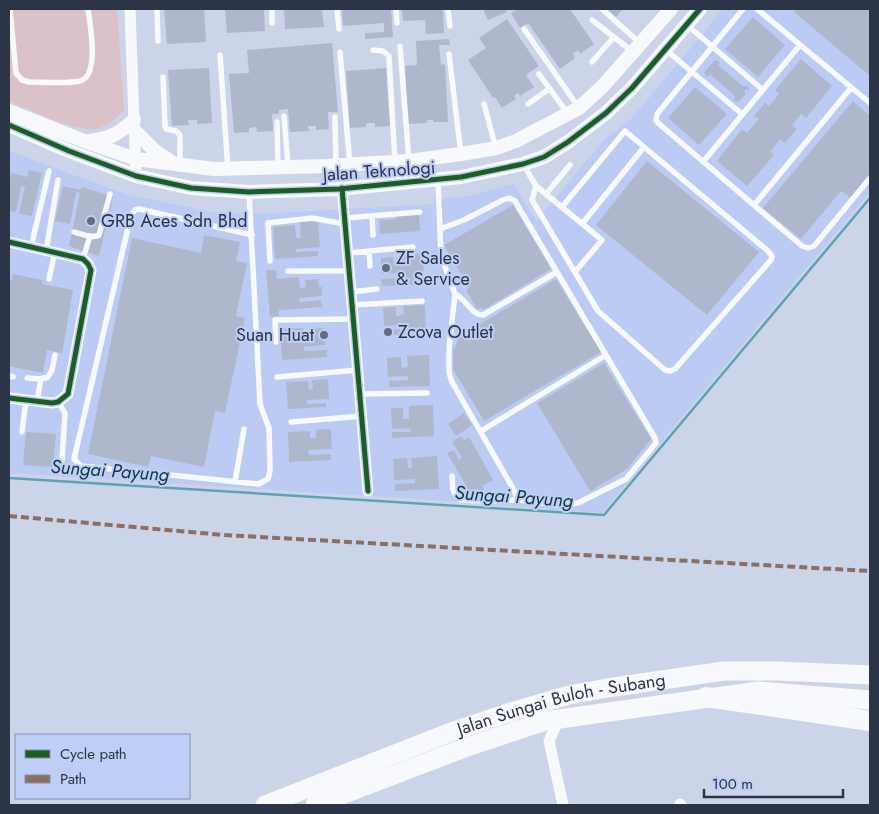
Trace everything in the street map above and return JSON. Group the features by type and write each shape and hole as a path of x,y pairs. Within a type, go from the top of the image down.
{"highway":[{"name":"Jalan Sungai Buloh - Subang","path":"265,805 451,732 568,695 724,671 870,675"},
{"name":"Jalan Sungai Buloh - Subang","path":"315,805 467,747 545,721 759,691 870,700"},
{"path":"706,697 870,720"}],"street":[{"path":"130,9 136,176"},
{"name":"Jalan Teknologi","path":"9,111 84,141 136,159 178,165 228,169 283,168 409,161 461,154 496,148 516,141 574,111 602,88 671,9"},
{"name":"Jalan Teknologi","path":"9,125 69,151 136,176 191,188 249,192 342,188 461,178 523,164 544,157 568,142 606,113 632,88 700,9"},
{"path":"84,141 107,139 134,126"},
{"path":"134,126 156,152 178,165"},
{"path":"342,188 368,491"},
{"path":"9,242 83,259 91,270 68,394 58,402 9,398"},
{"path":"563,805 549,741 557,724 571,717"},
{"path":"520,730 540,734 549,741"}],"lane":[{"path":"10,9 16,73 22,80 29,82 79,81 88,74 92,62 88,9"},
{"path":"157,9 158,41"},
{"path":"272,9 272,23"},
{"path":"337,9 339,29"},
{"path":"396,9 397,23"},
{"path":"448,9 450,26"},
{"path":"602,9 637,48"},
{"path":"743,9 657,114 656,120 658,123 802,246 808,248 814,246 870,178"},
{"path":"757,9 870,104"},
{"path":"592,20 613,38 637,48"},
{"path":"687,26 763,90"},
{"path":"524,29 574,111"},
{"path":"592,62 613,38"},
{"path":"703,162 800,44"},
{"path":"400,46 409,161"},
{"path":"373,50 383,51 389,56 395,162"},
{"path":"666,50 742,114"},
{"path":"340,52 343,165"},
{"path":"450,54 461,154"},
{"path":"220,55 228,169"},
{"path":"539,74 549,89 574,111"},
{"path":"163,78 164,126 166,129 176,131 180,135 178,165"},
{"path":"754,205 852,88"},
{"path":"528,104 549,89"},
{"path":"484,104 496,148"},
{"path":"283,168 284,116"},
{"path":"335,117 343,165"},
{"path":"277,122 283,168"},
{"path":"536,186 532,200 598,311 665,370 675,369 771,260 772,256 625,131 562,207"},
{"path":"582,224 644,147"},
{"path":"523,164 536,186 602,240 575,272"},
{"path":"546,194 570,165"},
{"path":"31,247 49,172"},
{"path":"49,279 58,180"},
{"path":"438,180 441,256 455,294 449,348 449,373 452,382 515,492 517,500"},
{"path":"249,192 252,235 260,404 269,428 270,472 268,479 259,484 81,466 74,459 131,215 139,209 252,235"},
{"path":"74,232 96,237 99,235 102,230 110,194"},
{"path":"440,229 464,220 503,200 512,199 517,204 655,438 656,443 626,479 578,503 558,505 517,500 461,500 453,490 452,476"},
{"path":"270,261 268,223 312,218 345,221 372,216 420,212"},
{"path":"372,216 373,235"},
{"path":"83,259 90,236"},
{"path":"348,253 413,247"},
{"path":"369,251 370,266"},
{"path":"288,271 349,271"},
{"path":"455,294 462,298 475,313 484,315 557,272"},
{"path":"351,292 377,289"},
{"path":"352,305 422,301"},
{"path":"276,342 275,320 354,319"},
{"path":"27,378 46,379 50,374 55,355"},
{"path":"481,431 606,355"},
{"path":"277,376 358,370"},
{"path":"22,432 40,380"},
{"path":"360,394 426,393"},
{"path":"58,402 65,413 62,460"},
{"path":"291,422 362,416"},
{"path":"235,482 244,429"}],"shaded area":[{"path":"9,9 117,9 124,110 104,126 86,129 64,124 9,101"},
{"path":"723,9 870,9 870,192 602,513 9,473 9,151 125,194 216,213 259,214 433,204 433,199 468,196 514,184 536,221 604,140 633,117"}],"building":[{"path":"164,9 204,9 206,42 167,44"},
{"path":"225,9 264,9 265,31 227,33"},
{"path":"284,9 322,9 324,27 285,29"},
{"path":"342,9 391,9 393,37 365,39 365,33 384,32 384,23 343,26"},
{"path":"402,9 443,9 444,33 426,34 425,20 403,21"},
{"path":"483,9 505,9 507,12 488,20"},
{"path":"518,9 570,9 594,44 580,54 578,50 573,54 575,58 560,69 528,23 520,28 511,13"},
{"path":"607,9 623,9 616,17"},
{"path":"796,9 870,9 870,76 794,12"},
{"path":"753,17 785,45 758,77 725,49"},
{"path":"507,19 539,66 526,75 534,87 520,96 518,93 514,96 516,99 502,108 495,97 493,98 468,60 486,48 479,38"},
{"path":"449,39 450,45 439,45 441,65 445,64 448,122 427,120 427,123 408,124 405,66 417,65 416,41"},
{"path":"332,43 338,112 328,112 329,129 316,130 316,126 308,126 309,131 290,132 288,109 279,110 279,114 272,114 273,131 257,132 256,127 249,128 249,132 234,133 229,74 249,73 247,50"},
{"path":"801,59 832,86 806,118 801,114 792,125 797,129 785,143 780,139 770,152 774,155 747,186 717,161 742,129 747,133 759,119 754,116 765,103 769,106 779,94 775,90"},
{"path":"715,60 720,62 718,65 744,87 746,85 749,88 748,91 746,89 744,92 746,94 739,102 733,100 736,97 710,74 707,77 704,72"},
{"path":"209,68 212,123 197,124 197,120 188,120 189,125 172,126 168,70"},
{"path":"386,68 390,126 375,127 375,123 366,123 366,127 350,128 346,71"},
{"path":"695,87 727,114 699,145 668,118"},
{"path":"853,101 870,116 870,175 851,198 841,191 801,239 763,208"},
{"path":"647,161 759,252 707,315 596,225"},
{"path":"29,170 42,173 32,216 19,214 25,187 21,186 16,212 9,211 11,173 27,177"},
{"name":"GRB Aces Sdn Bhd","path":"63,186 81,190 82,187 113,197 99,256 69,246 80,193 76,192 70,224 55,221"},
{"path":"513,205 551,269 483,310 481,307 477,309 466,290 469,288 444,245"},
{"path":"419,214 420,231 380,234 379,220 396,219 396,216"},
{"path":"318,221 320,247 296,249 296,252 318,251 318,256 275,259 273,227 295,225 296,238 301,238 300,222"},
{"path":"204,235 240,242 236,261 247,263 236,316 245,318 225,413 215,411 204,467 151,456 148,467 88,454 132,238 201,253"},
{"path":"423,253 424,284 382,286 381,279 401,278 401,273 381,274 381,258 393,257 394,265 399,265 399,255"},
{"path":"266,270 276,270 277,279 299,277 300,288 306,287 305,280 318,279 319,287 322,287 322,296 299,298 300,302 321,300 322,307 279,310 279,316 270,317"},
{"path":"13,274 43,280 42,284 73,290 62,353 47,350 43,373 9,366 9,279 12,280"},
{"path":"556,279 601,352 484,421 453,369 453,351 460,336"},
{"path":"425,305 426,333 386,335 385,330 404,329 404,325 384,326 383,308 396,307 396,316 404,315 403,306"},
{"path":"303,328 304,338 309,338 309,329 324,328 325,345 304,347 304,351 327,350 327,357 282,360 280,329"},
{"path":"429,355 430,386 389,387 389,381 408,380 408,376 388,377 387,358 401,357 402,368 408,367 407,356"},
{"path":"604,363 651,439 627,469 590,491 537,403"},
{"path":"328,379 329,399 307,400 307,404 326,403 326,407 288,409 286,382 308,381 309,389 313,389 312,380"},
{"path":"433,405 434,436 392,438 392,432 411,432 410,428 392,429 391,408 403,408 403,419 409,419 409,406"},
{"path":"464,413 472,425 456,436 448,424"},
{"path":"331,429 332,449 308,450 309,455 331,454 331,460 289,462 288,432 310,431 310,438 316,438 316,430"},
{"path":"26,432 56,434 53,467 23,465"},
{"path":"461,436 464,440 469,437 493,480 482,486 484,489 478,492 476,489 470,492 447,453 454,450 459,460 462,458 452,442"},
{"path":"437,456 439,489 395,491 395,484 415,483 415,479 394,480 393,459 407,458 408,468 412,468 411,458"}],"waterway":[{"name":"Sungai Payung","path":"9,478 604,515 870,198"}],"marked path":[{"path":"9,516 224,535 870,571"}],"cycle path":[{"path":"9,125 69,151 136,176 191,188 249,192 339,189 461,177 523,164 544,157 568,142 606,113 632,88 700,9"},
{"path":"342,188 368,491"},
{"path":"9,242 83,259 91,270 68,394 58,402 52,403 9,398"}],"place":[{"name":"GRB Aces Sdn Bhd","path":"91,221"},
{"name":"ZF Sales & Service","path":"386,268"},
{"name":"Zcova Outlet","path":"388,332"},
{"name":"Suan Huat","path":"324,335"}]}
